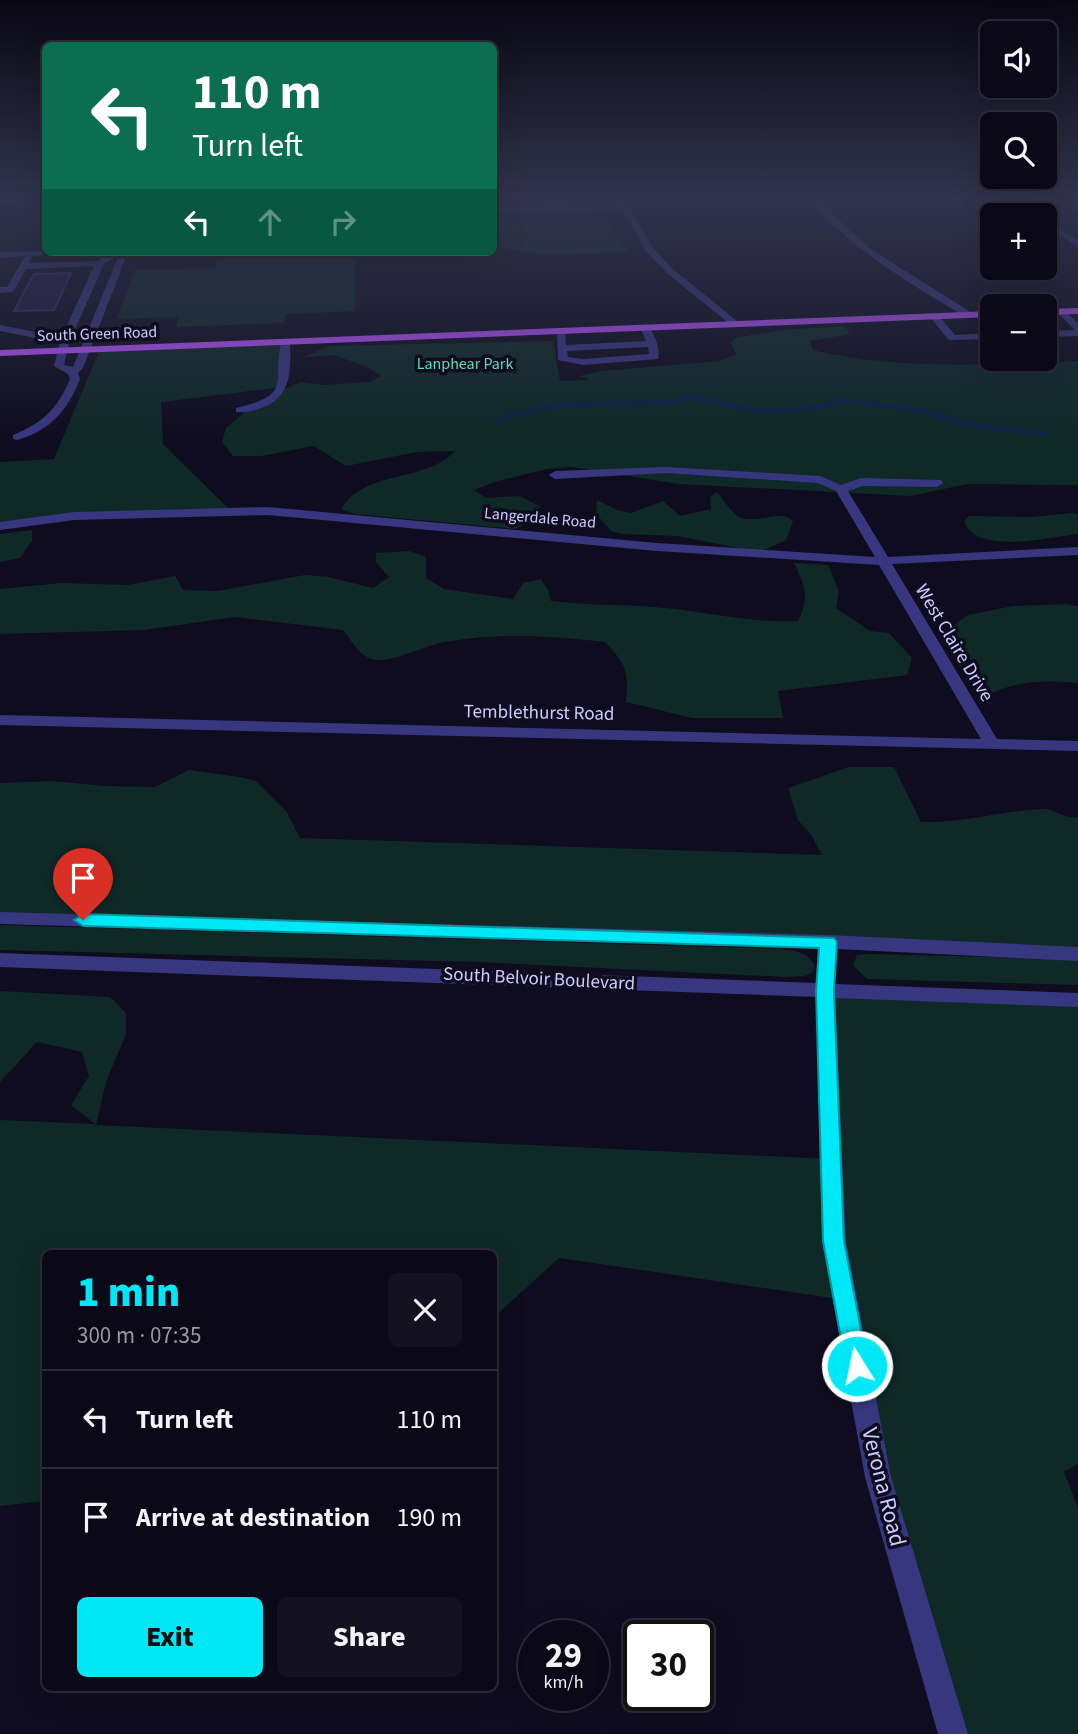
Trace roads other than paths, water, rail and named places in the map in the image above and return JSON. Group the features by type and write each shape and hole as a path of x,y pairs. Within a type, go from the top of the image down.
{"main road":[{"path":"1057,311 1078,311"},
{"name":"South Green Road","path":"0,353 980,315"}],"street":[{"path":"0,290 10,290 16,280"},
{"path":"73,372 59,366 62,351 93,280"},
{"path":"73,372 78,368 111,280"},
{"path":"681,280 734,323"},
{"path":"911,280 969,315"},
{"path":"1061,311 1078,328"},
{"path":"934,316 952,338 980,337"},
{"path":"560,330 563,360 583,362 654,357 645,327"},
{"path":"0,328 41,336 69,335"},
{"path":"1057,334 1078,333"},
{"path":"240,410 271,402 282,390 285,342"},
{"path":"561,348 652,344"},
{"path":"17,437 34,430 65,405 75,379 73,372"},
{"path":"555,475 666,470 820,480 841,489 861,482 937,483"},
{"name":"West Claire Drive","path":"841,489 992,744"},
{"name":"Langerdale Road","path":"0,526 74,516 268,511 720,552 884,561 1078,551"},
{"name":"Temblethurst Road","path":"0,720 1078,746"},
{"path":"0,918 828,942 1078,954"},
{"name":"Verona Road","path":"828,942 825,991 834,1241 878,1477 953,1734"},
{"name":"South Belvoir Boulevard","path":"0,960 355,971 1078,1000"}],"waterway":[{"path":"496,422 515,414 557,405 666,402 692,397 756,411 790,411 836,404 833,401 853,401 921,411 976,426 1046,434"}],"park label":[{"name":"Lanphear Park","path":"465,364"}]}
